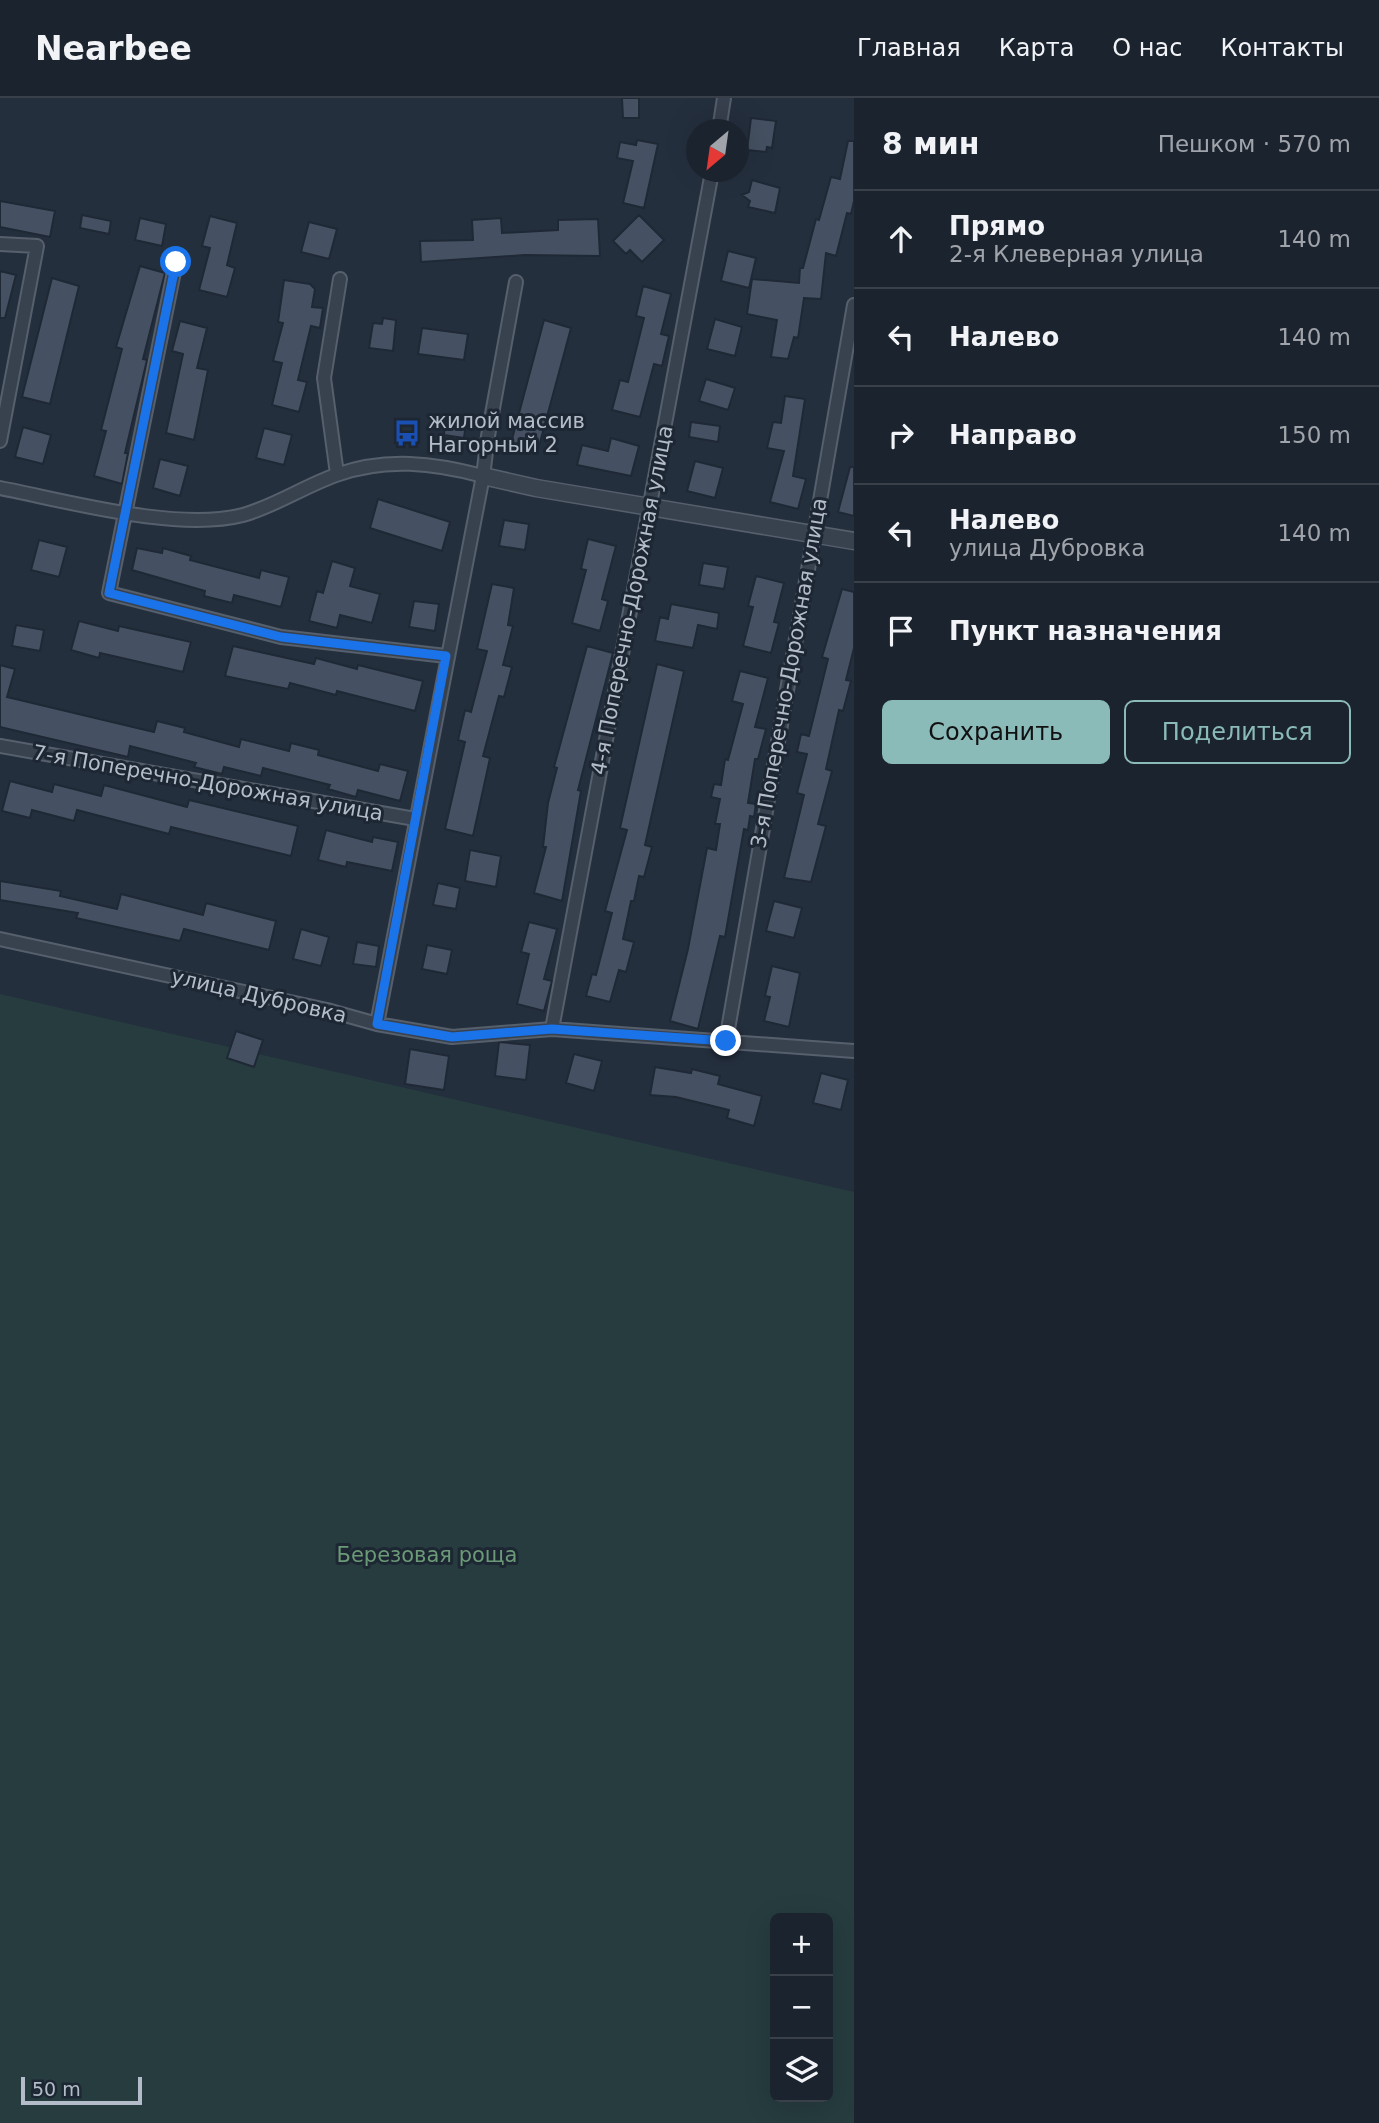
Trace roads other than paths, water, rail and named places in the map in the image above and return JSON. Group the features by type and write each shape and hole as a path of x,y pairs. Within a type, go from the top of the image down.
{"street":[{"path":"721,119 724,98"},
{"name":"4-я Поперечно-Дорожная улица","path":"552,1029 710,182"},
{"path":"0,244 37,246 0,441"},
{"path":"176,262 109,593 281,637 446,656"},
{"path":"337,474 324,378 340,279"},
{"path":"377,1024 446,656 483,476 516,282"},
{"name":"3-я Поперечно-Дорожная улица","path":"726,1041 812,533 854,305"},
{"path":"0,488 126,512 194,519 243,515 337,474 370,466 426,463 649,508 854,541"},
{"name":"7-я Поперечно-Дорожная улица","path":"0,747 415,819"},
{"name":"улица Дубровка","path":"0,939 327,1010 377,1024 452,1037 552,1029 854,1051"}],"place":[{"name":"жилой массив Нагорный 2","path":"407,433"}],"park label":[{"name":"Березовая роща","path":"427,1555"}]}
